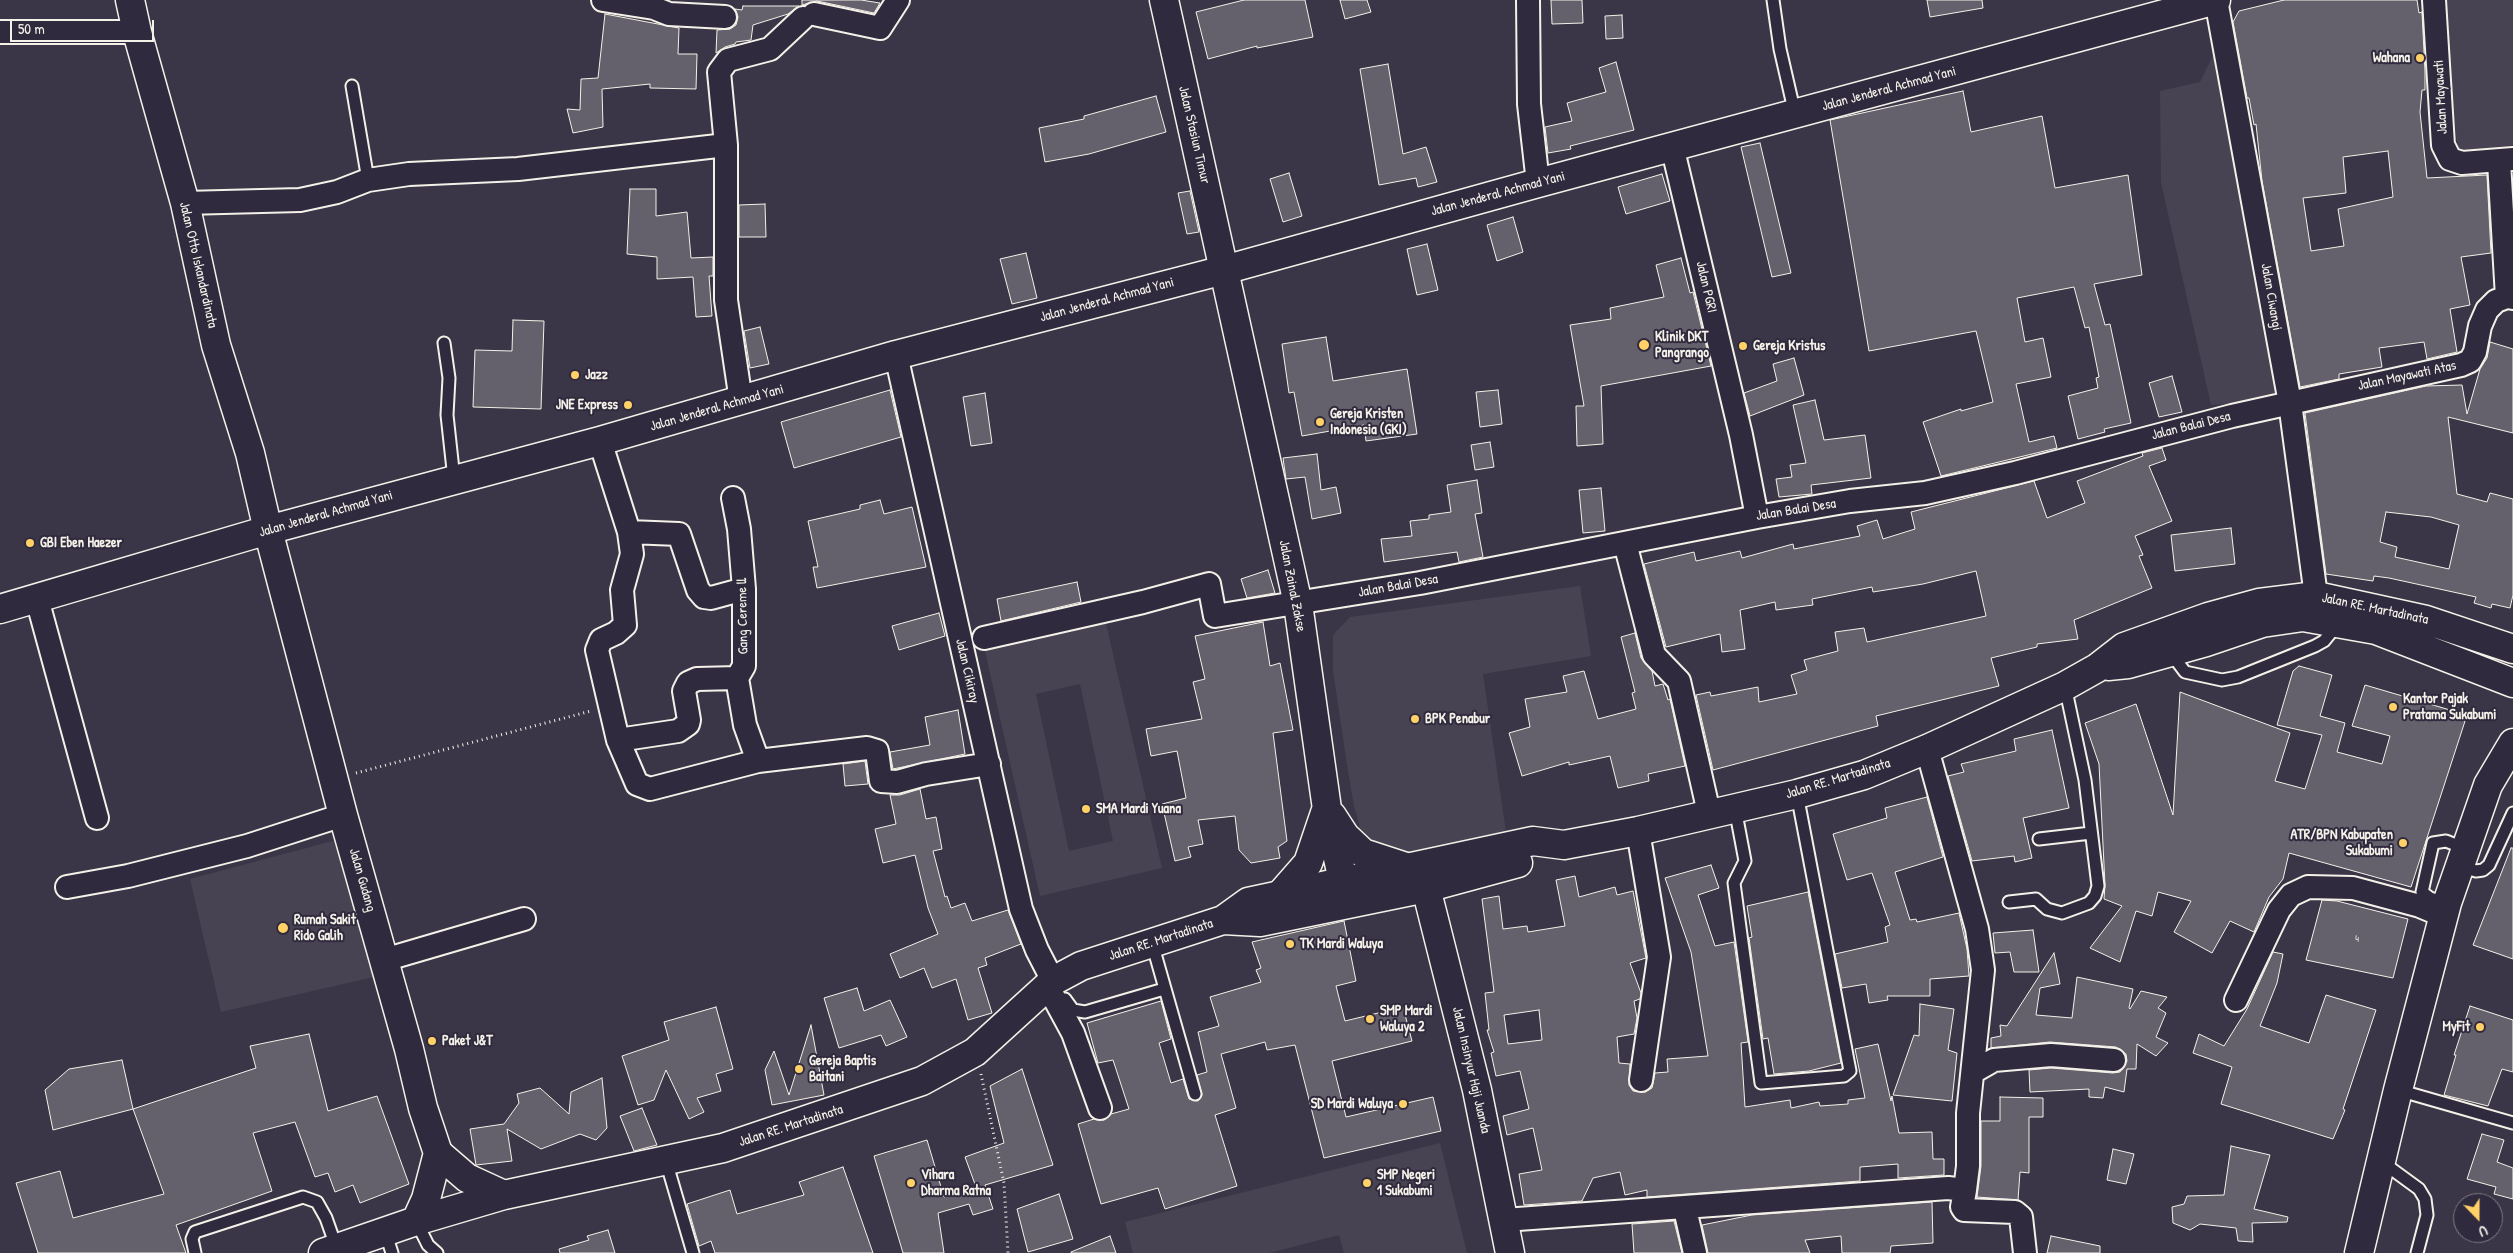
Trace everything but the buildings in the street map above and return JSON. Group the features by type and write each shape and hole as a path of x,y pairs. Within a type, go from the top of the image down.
{"main road":[{"name":"Jalan Otto Iskandardinata","path":"130,0 136,32 185,203 216,345 250,453 268,530"},
{"name":"Jalan Stasiun Timur","path":"1164,0 1224,270"},
{"name":"Jalan Jenderal Achmad Yani","path":"0,609 268,530 600,441 896,356 1224,270 1672,146 1795,114 2182,4 2216,0"},
{"name":"Jalan Zainal Zakse","path":"1224,270 1298,604 1326,809 1346,892"},
{"name":"Jalan Gudang","path":"268,530 423,1108 438,1153"},
{"name":"Jalan RE. Martadinata","path":"330,1251 388,1242 416,1221 504,1195 723,1148 922,1081 976,1052 1050,983 1081,966 1224,920 1248,902 1280,895 1346,892 1530,860 1564,845 1638,831 1797,794 1864,774 1927,749 2065,686 2097,668 2124,647 2166,630 2259,603 2316,596 2426,620 2513,649"},
{"name":"Jalan RE. Martadinata","path":"2097,668 2128,664 2262,623 2303,618 2340,622 2376,630 2513,683"},
{"path":"2359,1253 2398,1090 2446,910 2488,785 2513,742"},
{"path":"1326,809 1345,836 1363,853 1419,878"},
{"path":"1280,895 1308,864 1326,809"},
{"name":"Jalan Insinyur Haji Juanda","path":"1419,878 1477,1090 1510,1253"},
{"name":"Jalan RE. Martadinata","path":"1224,920 1260,922 1346,892"},
{"path":"416,1221 426,1200 438,1153 467,1178 504,1195"}],"street":[{"path":"603,0 654,8 669,14 725,17"},
{"path":"741,401 726,300 726,145 719,72 722,66 734,57 770,49 808,16 880,28 898,0"},
{"path":"1528,0 1529,104 1538,183"},
{"name":"Jalan Ciwangi","path":"2216,0 2290,403 2316,596"},
{"name":"Jalan Mayawati","path":"2434,0 2443,145 2450,159 2462,163 2506,160"},
{"path":"0,32 136,32"},
{"path":"185,203 300,200 336,192 368,180 408,174 518,169 726,145"},
{"name":"Jalan PGRI","path":"1672,146 1741,435 1757,517"},
{"path":"2506,160 2510,298"},
{"name":"Jalan Mayawati Atas","path":"2290,403 2470,361 2487,310 2496,301 2510,298"},
{"name":"Jalan Cikiray","path":"896,356 1021,909 1036,950 1078,1044 1100,1108"},
{"name":"Jalan Balai Desa","path":"984,638 1143,602 1209,584 1215,616 1420,583 1757,517 1850,502 1924,494 2290,403"},
{"path":"600,441 629,532 632,554 622,590 624,625 620,630 605,637 598,644 618,740 632,777 644,788 658,787 758,761 874,748 877,751 882,781 897,782 926,774 989,764"},
{"name":"Gang Cereme ll","path":"733,498 739,529 744,589 744,666 737,678 745,724 758,761"},
{"path":"629,532 676,532 679,534 698,590 704,597 711,598 744,589"},
{"path":"1625,543 1654,655 1679,681 1722,810"},
{"path":"37,599 97,818"},
{"path":"618,740 678,731 688,724 689,720 684,691 688,683 697,679 737,678"},
{"path":"1927,749 1939,787 1980,943 1983,970 1962,1207 1964,1210 2015,1212 2021,1217 2025,1253"},
{"path":"67,887 128,876 247,846 343,814"},
{"path":"1638,831 1659,957 1641,1080"},
{"path":"2236,1000 2279,910 2292,895 2308,887 2353,888 2420,906 2446,910"},
{"path":"384,960 524,919"},
{"path":"1973,1072 1994,1060 2051,1055 2114,1060"},
{"path":"1504,1220 1948,1188 1964,1190"},
{"path":"1685,1208 1695,1253"}],"lane":[{"path":"1773,0 1780,50 1795,114"},
{"path":"352,86 368,180"},
{"path":"444,343 448,378 447,415 454,479"},
{"path":"2170,652 2185,672 2222,680 2238,678 2315,646 2324,641 2340,622"},
{"path":"2010,902 2036,900 2047,909 2062,913 2089,903 2095,896 2098,886 2085,780 2065,686"},
{"path":"1722,810 1745,861 1734,883 1761,1083 1844,1076 1850,1070 1797,794"},
{"path":"2446,910 2422,892 2433,842 2446,841 2476,872 2483,870 2489,865 2513,813"},
{"path":"2039,839 2091,832"},
{"path":"1152,943 1195,1094"},
{"path":"1050,983 1073,1010 1078,1012 1164,989"},
{"path":"2398,1090 2513,1123"},
{"path":"666,1161 693,1253"},
{"path":"2380,1161 2419,1189 2425,1199 2427,1215 2417,1253"},
{"path":"195,1253 192,1239 196,1232 302,1197 317,1202 326,1218 330,1251"},
{"path":"416,1221 428,1245 437,1253"}],"path":[{"path":"334,779 588,711 599,712"},
{"path":"976,1052 1004,1183 1008,1253"}],"shaded area":[{"path":"2442,0 2513,0 2513,145 2458,151"},
{"path":"2224,34 2286,400 2211,405 2161,182 2160,91 2200,82"},
{"name":"BPK Penabur","path":"1580,586 1591,656 1483,674 1507,839 1407,859 1377,848 1362,836 1354,806 1333,670 1333,635 1350,617"},
{"path":"1104,615 1162,868 1040,896 983,642","holes":["1080,684 1113,841 1069,851 1036,694"]},
{"name":"Rumah Sakit Rido Galih","path":"340,839 378,976 221,1012 190,879"},
{"name":"SMP Negeri 1 Sukabumi","path":"1440,1143 1467,1253 1344,1253 1339,1235 1269,1253 1133,1253 1125,1222"}],"place":[{"name":"Wahana","path":"2420,58"},
{"name":"Klinik DKT Pangrango","path":"1644,345"},
{"name":"Gereja Kristus","path":"1743,346"},
{"name":"Jazz","path":"575,375"},
{"name":"JNE Express","path":"628,405"},
{"name":"Gereja Kristen Indonesia (GKI)","path":"1320,422"},
{"name":"GBI Eben Haezer","path":"30,543"},
{"name":"Kantor Pajak Pratama Sukabumi","path":"2393,707"},
{"name":"BPK Penabur","path":"1415,719"},
{"name":"SMA Mardi Yuana","path":"1086,809"},
{"name":"ATR/BPN Kabupaten Sukabumi","path":"2403,843"},
{"name":"Rumah Sakit Rido Galih","path":"283,928"},
{"name":"TK Mardi Waluya","path":"1290,944"},
{"name":"SMP Mardi Waluya 2","path":"1370,1019"},
{"name":"MyFit","path":"2480,1027"},
{"name":"Paket J&T","path":"432,1041"},
{"name":"Gereja Baptis Baitani","path":"799,1069"},
{"name":"SD Mardi Waluya","path":"1403,1104"},
{"name":"Vihara Dharma Ratna","path":"911,1183"},
{"name":"SMP Negeri 1 Sukabumi","path":"1367,1183"}]}
